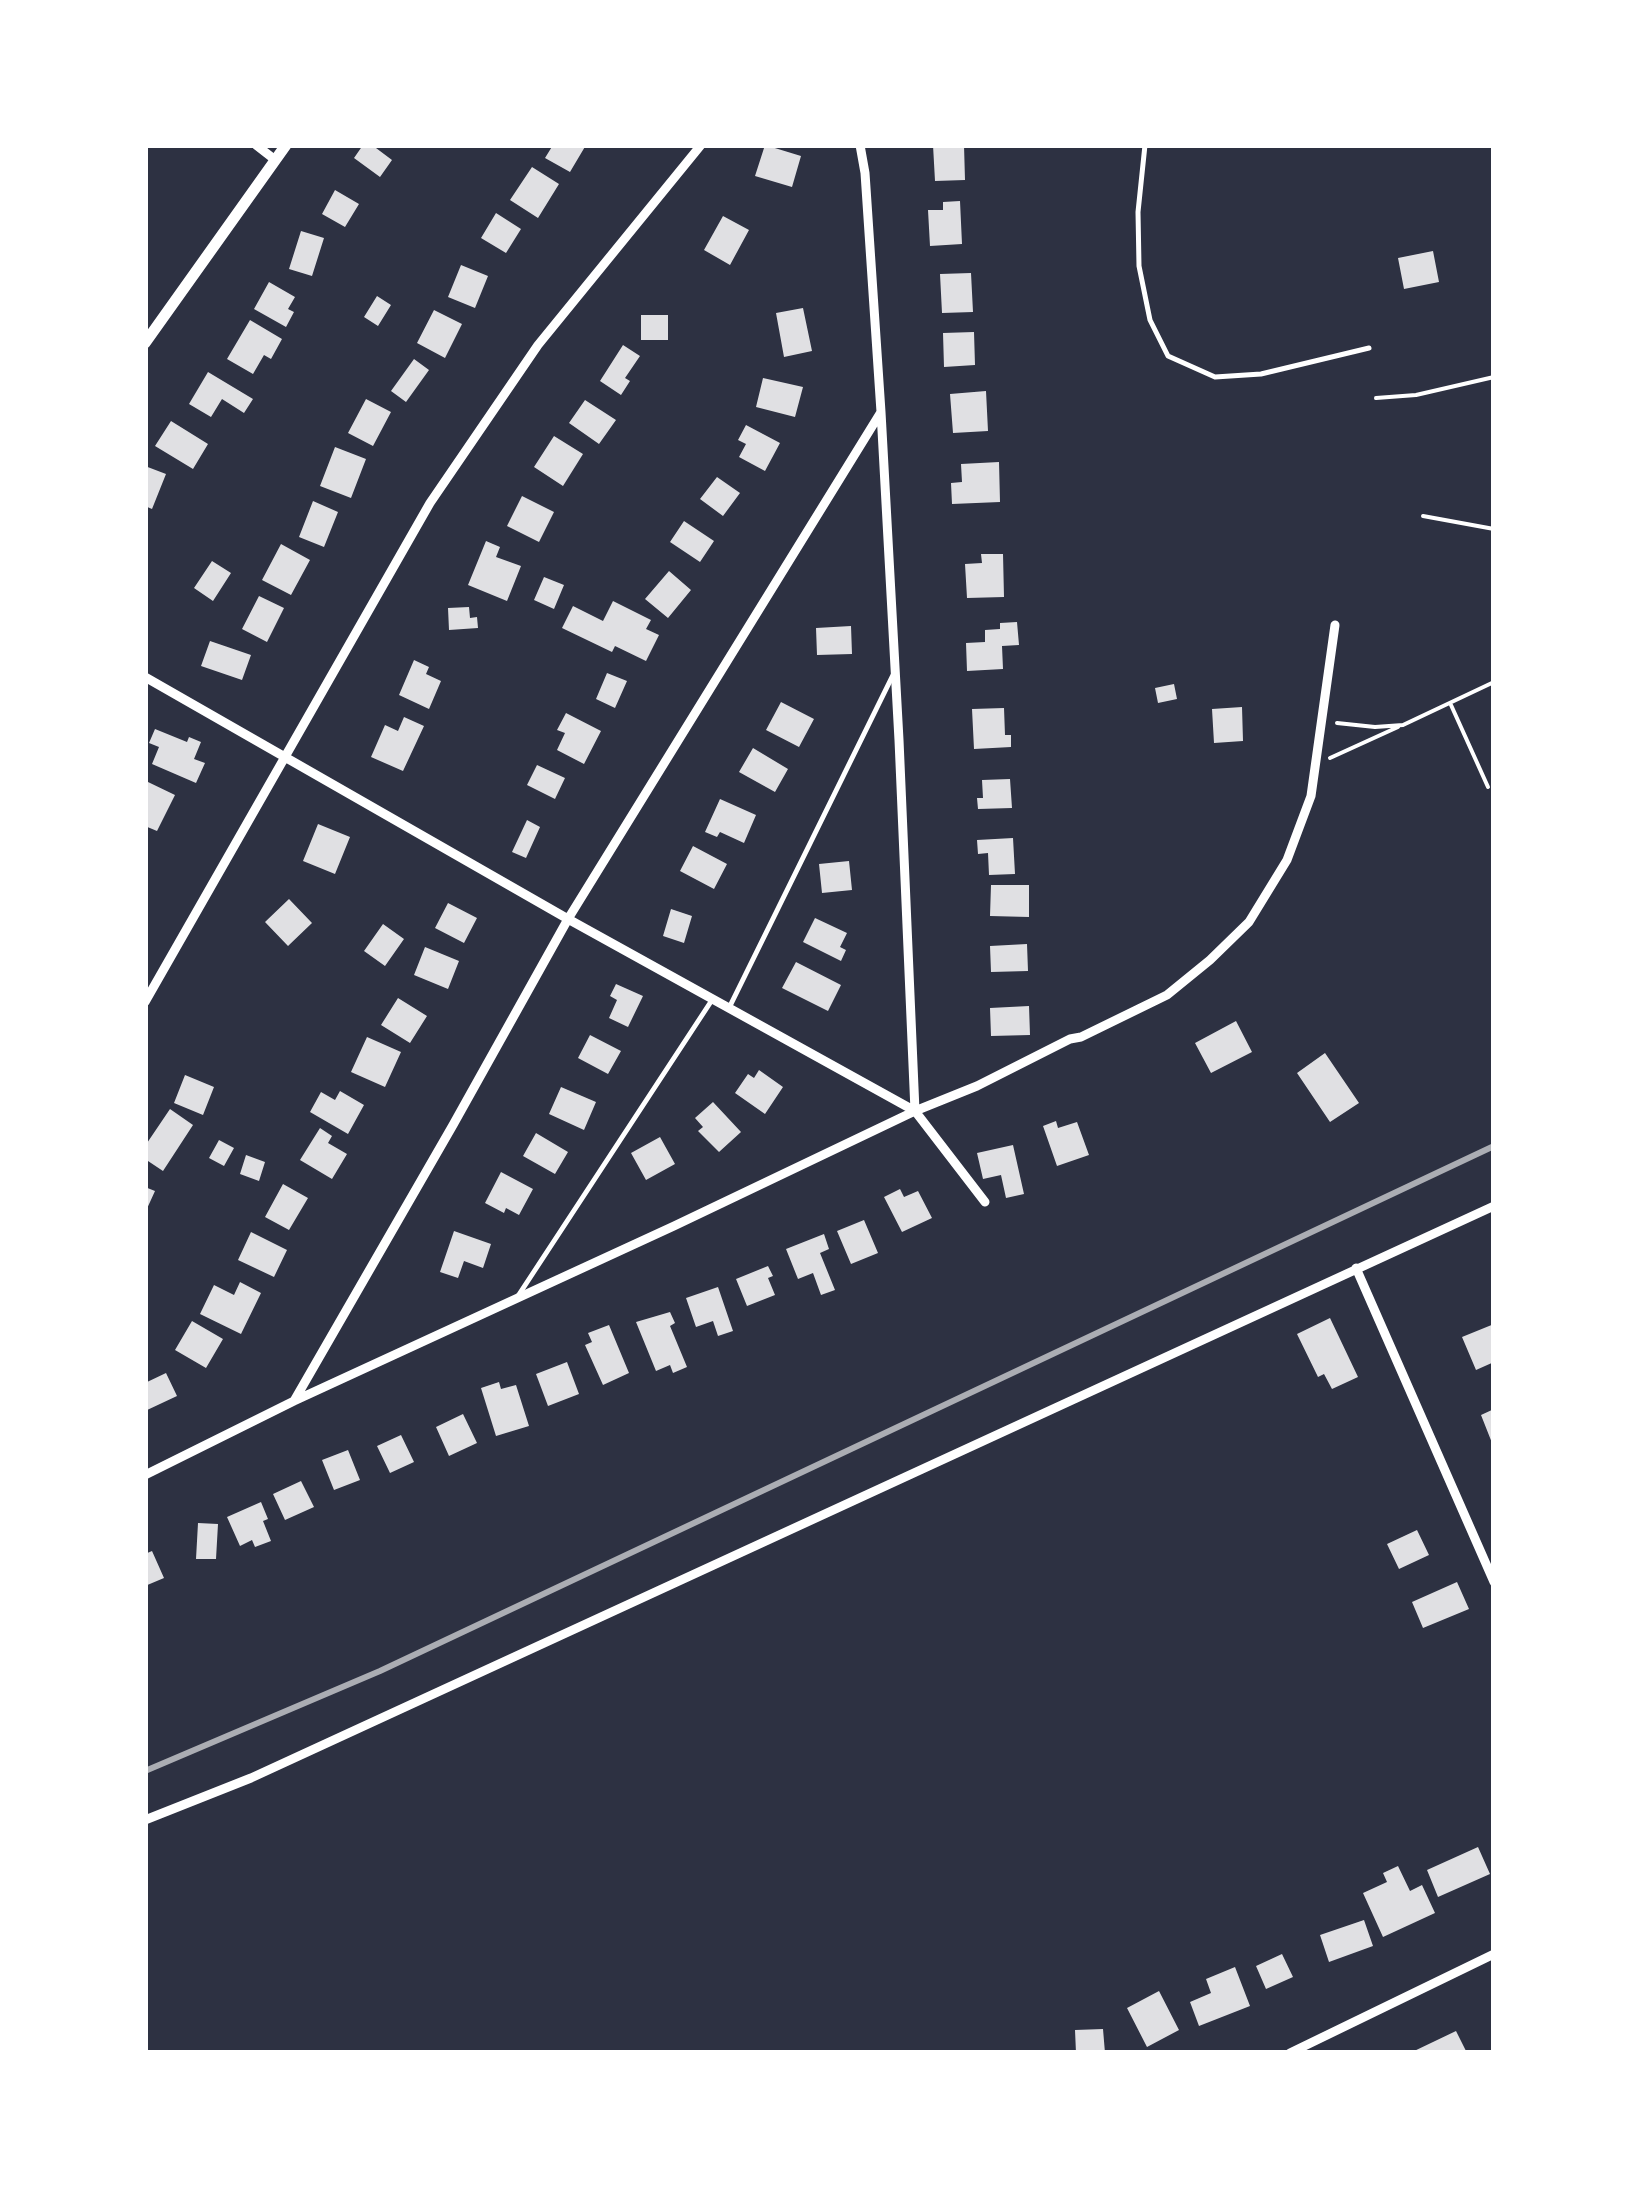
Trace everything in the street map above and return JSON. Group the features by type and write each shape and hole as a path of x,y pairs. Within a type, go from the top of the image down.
{"street":[{"path":"256,145 274,159"},
{"path":"145,343 286,145"},
{"path":"145,1002 430,504 538,345 701,145"},
{"path":"860,145 865,173 896,670 916,1112"},
{"path":"294,1402 568,919 881,412"},
{"path":"145,1475 1070,1039 1081,1038 1167,994 1249,922 1287,860 1311,796 1334,625"},
{"path":"145,677 916,1112 985,1202"},
{"path":"145,1820 251,1778 1494,1206"},
{"path":"1356,1268 1494,1582"},
{"path":"1290,2053 1494,1954"}],"lane":[{"path":"1145,145 1138,212 1139,266 1150,320 1168,356 1215,377 1262,374 1369,348"},
{"path":"729,1008 896,670"},
{"path":"516,1299 712,1000"}],"path":[{"path":"1376,398 1416,395 1494,377"},
{"path":"1424,516 1494,528"},
{"path":"1316,764 1494,682"},
{"path":"1450,703 1488,787"},
{"path":"1322,721 1375,727 1403,725"}],"building":[{"path":"363,145 372,145 392,160 380,177 354,158"},
{"path":"553,145 586,145 570,172 545,158"},
{"path":"765,145 801,156 792,187 755,176"},
{"path":"933,145 964,145 965,180 935,181"},
{"path":"532,167 559,184 538,218 510,200"},
{"path":"335,190 359,204 345,227 322,214"},
{"path":"960,201 962,244 930,246 928,210 943,210 943,202"},
{"path":"496,213 521,229 506,253 481,238"},
{"path":"723,216 749,230 730,265 704,250"},
{"path":"301,231 324,238 312,276 289,269"},
{"path":"1433,251 1439,282 1404,289 1398,258"},
{"path":"461,265 488,276 475,308 448,297"},
{"path":"971,273 973,312 942,313 940,274"},
{"path":"269,282 295,297 288,309 294,312 286,327 254,309"},
{"path":"377,296 391,305 378,326 364,317"},
{"path":"803,308 812,351 784,357 776,313"},
{"path":"434,310 462,324 445,358 417,343"},
{"path":"641,315 668,315 668,340 641,340"},
{"path":"250,320 282,339 271,359 264,355 253,374 227,359"},
{"path":"974,332 975,365 944,367 943,333"},
{"path":"623,345 640,356 625,378 630,381 621,395 600,381"},
{"path":"414,359 429,370 406,402 391,391"},
{"path":"208,372 253,399 244,413 222,399 211,417 189,404"},
{"path":"763,378 803,387 795,417 756,407"},
{"path":"986,391 988,431 953,433 950,394"},
{"path":"366,399 391,412 373,446 348,433"},
{"path":"585,400 616,420 599,444 569,423"},
{"path":"171,421 208,444 193,469 155,446"},
{"path":"746,425 780,443 765,471 739,457 746,444 738,440"},
{"path":"554,436 583,454 563,486 534,467"},
{"path":"335,447 366,459 351,498 320,486"},
{"path":"999,462 1000,502 952,504 951,483 962,482 961,464"},
{"path":"145,466 166,474 152,509 145,506"},
{"path":"717,477 740,493 723,516 700,499"},
{"path":"522,496 554,512 539,542 507,526"},
{"path":"313,501 338,512 324,547 299,537"},
{"path":"684,521 714,541 700,562 670,542"},
{"path":"486,541 500,547 496,557 521,566 507,601 468,585"},
{"path":"281,544 310,560 291,595 262,580"},
{"path":"981,554 1003,554 1004,597 967,598 965,564 982,563"},
{"path":"212,561 231,573 213,601 194,588"},
{"path":"669,571 691,590 668,618 645,599"},
{"path":"544,577 564,585 554,609 534,600"},
{"path":"259,596 284,608 267,642 242,629"},
{"path":"613,601 651,620 646,629 659,635 646,661 615,646 612,652 562,628 573,606 603,621"},
{"path":"469,607 470,618 477,617 478,628 449,630 448,608"},
{"path":"1017,622 1019,645 1002,646 1003,669 967,671 966,643 985,642 985,630 1000,629 1000,623"},
{"path":"851,626 852,654 817,655 816,628"},
{"path":"210,641 251,655 242,680 201,666"},
{"path":"414,660 429,667 426,674 441,681 429,709 399,695"},
{"path":"607,673 627,681 615,708 596,699"},
{"path":"1174,684 1177,699 1158,703 1155,688"},
{"path":"781,702 814,719 799,747 766,730"},
{"path":"1242,707 1243,741 1214,743 1212,709"},
{"path":"1004,708 1005,735 1011,735 1011,747 974,749 972,709"},
{"path":"566,713 601,731 584,764 557,750 565,733 557,730"},
{"path":"404,717 424,726 403,771 371,757 385,725 398,731"},
{"path":"155,729 187,742 189,737 201,742 194,759 205,763 196,783 152,764 159,747 149,743"},
{"path":"753,748 788,769 775,792 739,772"},
{"path":"537,765 565,778 555,799 527,785"},
{"path":"1010,779 1012,808 978,809 977,798 983,798 982,780"},
{"path":"148,782 175,795 157,831 145,826"},
{"path":"720,799 756,815 744,843 720,832 717,837 705,832"},
{"path":"527,820 540,827 526,858 512,852"},
{"path":"318,824 350,837 335,874 303,861"},
{"path":"1013,838 1015,874 989,875 988,853 978,854 977,840"},
{"path":"693,846 727,864 714,889 680,871"},
{"path":"849,861 852,890 822,893 819,864"},
{"path":"991,885 1029,885 1029,917 990,916"},
{"path":"289,899 312,923 288,946 265,922"},
{"path":"448,903 477,918 464,943 435,928"},
{"path":"671,909 692,916 684,943 663,936"},
{"path":"815,918 847,933 840,947 846,950 841,961 803,942"},
{"path":"383,924 404,939 385,966 364,951"},
{"path":"1027,944 1028,971 991,972 990,946"},
{"path":"425,947 459,961 448,989 414,975"},
{"path":"796,962 841,985 828,1011 782,988"},
{"path":"616,984 643,996 628,1027 609,1018 617,1000 610,996"},
{"path":"398,998 427,1016 410,1043 381,1025"},
{"path":"1029,1006 1030,1035 991,1036 990,1008"},
{"path":"1236,1021 1252,1052 1211,1073 1195,1043"},
{"path":"590,1035 621,1051 608,1074 578,1058"},
{"path":"367,1037 401,1052 385,1087 351,1072"},
{"path":"1325,1053 1359,1103 1330,1122 1297,1073"},
{"path":"759,1070 783,1087 765,1114 735,1093 748,1074 754,1078"},
{"path":"185,1075 214,1087 203,1115 174,1103"},
{"path":"561,1087 596,1102 584,1130 549,1114"},
{"path":"340,1091 364,1105 348,1134 310,1112 321,1092 335,1100"},
{"path":"713,1102 741,1132 719,1152 698,1131 703,1127 695,1118"},
{"path":"170,1109 193,1125 163,1171 145,1159 145,1146"},
{"path":"1056,1121 1058,1128 1077,1122 1089,1155 1057,1166 1043,1126"},
{"path":"320,1128 332,1136 328,1143 347,1154 332,1179 300,1160"},
{"path":"536,1133 568,1152 555,1174 523,1156"},
{"path":"660,1137 675,1164 646,1180 631,1153"},
{"path":"219,1140 234,1148 224,1166 209,1158"},
{"path":"1013,1145 1024,1194 1006,1198 1001,1175 983,1179 977,1153"},
{"path":"246,1155 265,1162 259,1181 240,1174"},
{"path":"501,1172 533,1189 519,1215 506,1208 504,1213 485,1203"},
{"path":"283,1184 308,1198 289,1230 265,1217"},
{"path":"145,1187 155,1191 145,1213"},
{"path":"900,1189 904,1197 918,1191 932,1218 902,1232 884,1197"},
{"path":"864,1220 878,1253 851,1264 837,1231"},
{"path":"454,1231 491,1244 483,1268 464,1261 458,1278 440,1272"},
{"path":"251,1232 287,1250 274,1277 238,1260"},
{"path":"824,1234 829,1249 820,1253 835,1290 821,1295 813,1273 798,1279 786,1249"},
{"path":"768,1266 775,1295 747,1306 736,1279"},
{"path":"240,1282 261,1293 241,1334 200,1314 214,1285 234,1295"},
{"path":"718,1287 733,1331 718,1336 713,1321 696,1327 686,1298"},
{"path":"670,1312 675,1323 670,1326 687,1367 673,1373 670,1365 656,1371 636,1322"},
{"path":"1330,1318 1358,1377 1332,1389 1324,1374 1318,1377 1297,1334"},
{"path":"192,1321 223,1339 206,1368 175,1350"},
{"path":"1494,1324 1494,1362 1476,1370 1462,1337"},
{"path":"609,1325 629,1373 603,1385 585,1345 592,1342 588,1333"},
{"path":"567,1362 579,1394 548,1406 536,1374"},
{"path":"166,1373 177,1396 145,1411 145,1383"},
{"path":"499,1382 501,1389 516,1385 529,1426 496,1436 481,1388"},
{"path":"1494,1409 1494,1448 1481,1415"},
{"path":"463,1414 477,1443 449,1456 436,1427"},
{"path":"401,1435 414,1462 390,1473 377,1446"},
{"path":"348,1450 360,1480 334,1490 322,1460"},
{"path":"301,1481 314,1507 285,1520 273,1494"},
{"path":"261,1502 271,1541 255,1547 252,1540 240,1546 227,1517"},
{"path":"198,1523 218,1524 216,1559 196,1559"},
{"path":"1417,1530 1429,1555 1399,1569 1387,1544"},
{"path":"152,1551 164,1578 145,1586 145,1554"},
{"path":"1457,1582 1469,1609 1423,1628 1412,1602"},
{"path":"1478,1847 1490,1874 1438,1897 1427,1870"},
{"path":"1398,1866 1410,1891 1422,1885 1435,1913 1383,1937 1363,1893 1387,1882 1383,1873"},
{"path":"1364,1920 1373,1946 1329,1962 1320,1935"},
{"path":"1282,1954 1293,1977 1266,1989 1256,1966"},
{"path":"1235,1967 1250,2006 1199,2026 1190,2002 1211,1993 1206,1979"},
{"path":"1159,1991 1179,2030 1147,2047 1127,2008"},
{"path":"1103,2029 1105,2053 1076,2053 1075,2030"},
{"path":"1456,2031 1467,2053 1410,2053"}],"railway":[{"path":"145,1771 380,1671 1494,1146"}]}
